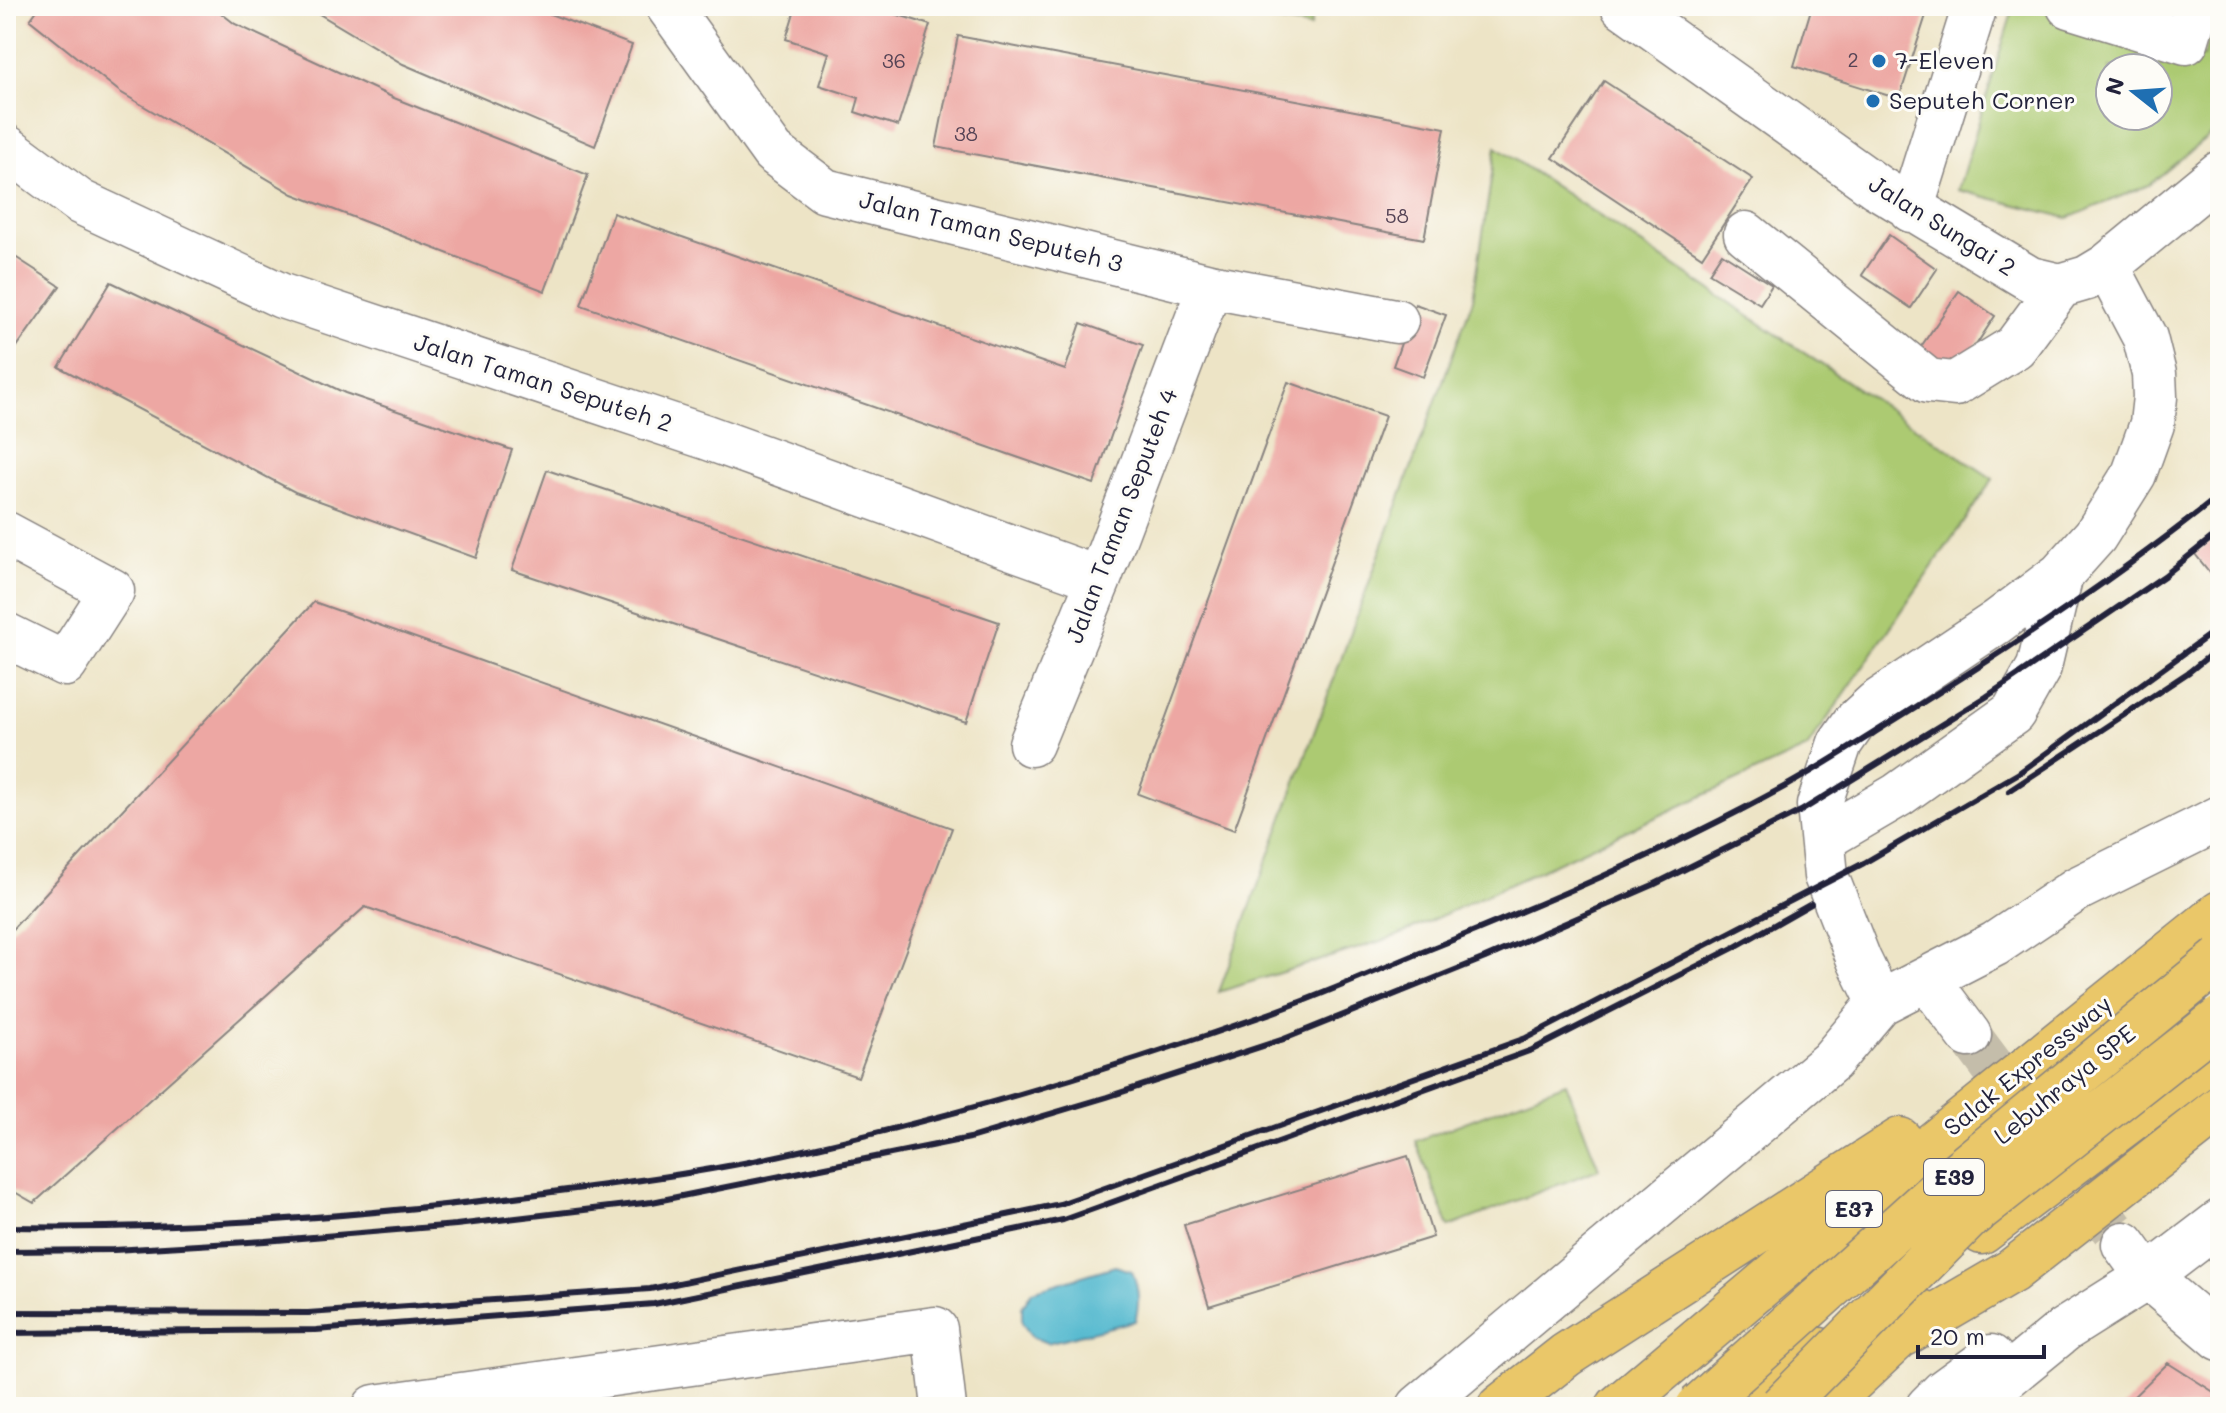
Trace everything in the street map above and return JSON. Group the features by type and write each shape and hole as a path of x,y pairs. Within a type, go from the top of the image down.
{"highway":[{"name":"Salak Expressway","path":"1618,1407 1844,1216 2092,1013 2220,913"},
{"name":"Lebuhraya SPE","path":"1698,1407 1953,1177 2220,959"},
{"path":"1500,1407 1566,1355 2092,1013"},
{"name":"Lebuhraya SPE","path":"1781,1407 1969,1217 2220,1019"},
{"path":"1742,1407 2041,1189 2220,1052"},
{"path":"1904,1334 2012,1271 2220,1108"},
{"path":"1824,1407 1904,1334 2041,1189"}],"street":[{"name":"Jalan Taman Seputeh 3","path":"668,6 773,152 825,191 1210,286 1396,321"},
{"name":"Jalan Sungai 2","path":"1623,6 1911,210 2030,279 2060,286"},
{"path":"1911,210 1975,6"},
{"path":"2069,6 2186,42 2197,6"},
{"name":"Jalan Taman Seputeh 2","path":"6,147 80,202 282,296 706,437 1099,579"},
{"path":"1746,234 1928,381 1955,384 2015,347 2060,286 2087,278 2107,266 2220,173"},
{"path":"1880,1003 1859,960 1826,876 1819,805 1840,743 1854,723 1876,703 1997,622 2061,574 2110,514 2134,474 2152,424 2154,374 2145,338 2107,266"},
{"name":"Jalan Taman Seputeh 4","path":"1031,744 1099,579 1210,286"},
{"path":"6,534 112,591 65,664 6,635"},
{"path":"1823,839 1898,795 2013,713 2039,667 2061,574"},
{"path":"1419,1407 1831,1061 1880,1003 1995,944 2077,889 2220,818"},
{"path":"1927,979 1969,1035"},
{"path":"1970,1407 2064,1330 2136,1260 2220,1222"},
{"path":"2136,1260 2220,1338"},
{"path":"1928,1407 1943,1392 2037,1327 2064,1330"},
{"path":"375,1407 935,1329 944,1407"}],"green space":[{"path":"1186,6 1310,6 1311,27"},
{"path":"2014,6 2048,6 2203,57 2220,7 2220,127 2149,185 2068,218 1958,190"},
{"path":"1496,147 1993,479 1807,748 1397,936 1219,992 1473,299"},
{"path":"1566,1083 1599,1169 1449,1227 1416,1141"}],"water":[{"path":"1115,1266 1132,1271 1138,1296 1135,1321 1047,1343 1032,1337 1022,1323 1022,1307 1032,1291"}],"building":[{"path":"40,6 212,6 235,24 394,98 588,175 545,291 293,194 120,92 30,20"},
{"path":"306,6 529,6 632,45 595,146 403,64"},
{"path":"796,6 888,6 886,11 930,25 898,126 855,112 859,98 819,85 829,53 786,39"},
{"path":"1812,6 1929,6 1899,99 1794,66"},
{"path":"2153,6 2183,6 2180,15"},
{"path":"958,36 1445,128 1424,239 936,147"},
{"path":"1604,81 1753,179 1702,257 1553,158"},
{"path":"613,213 1065,370 1081,323 1143,345 1094,484 581,305"},
{"path":"1889,235 1937,269 1911,308 1862,275"},
{"path":"6,251 60,286 6,362"},
{"path":"1722,253 1772,285 1760,304 1709,273"},
{"path":"111,282 345,393 512,450 476,558 295,492 59,367"},
{"path":"1959,291 1995,316 1955,377 1918,351"},
{"path":"1415,304 1446,315 1423,377 1393,366"},
{"path":"1288,382 1385,416 1234,830 1138,794"},
{"path":"547,470 999,622 966,722 512,570"},
{"path":"2220,534 2220,575 2215,579 2195,554"},
{"path":"314,602 952,828 858,1077 365,907 34,1203 6,1187 6,936"},
{"path":"1408,1156 1433,1237 1209,1306 1184,1225"},
{"path":"2168,1363 2220,1396 2220,1407 2123,1407"}],"tunnel":[{"path":"1969,1035 2124,1244"}],"railway":[{"path":"6,1227 203,1224 334,1216 465,1203 670,1176 754,1161 885,1131 1015,1096 1144,1056 1271,1013 1509,917 1602,877 1739,811 1826,762 2021,639 2102,584 2220,495"},
{"path":"6,1251 114,1250 265,1241 456,1225 652,1202 970,1138 1107,1097 1284,1039 1485,958 1653,885 1801,811 1986,697 2164,576 2220,531"},
{"path":"6,1312 308,1313 650,1289 1060,1204 1526,1038 1864,863 2019,773 2220,627"},
{"path":"2009,791 2189,672 2220,647"},
{"path":"6,1333 316,1330 654,1304 1063,1220 1532,1050 1735,947 1811,904"}],"place":[{"name":"7-Eleven","path":"1879,61"},
{"name":"Seputeh Corner","path":"1873,101"}]}
